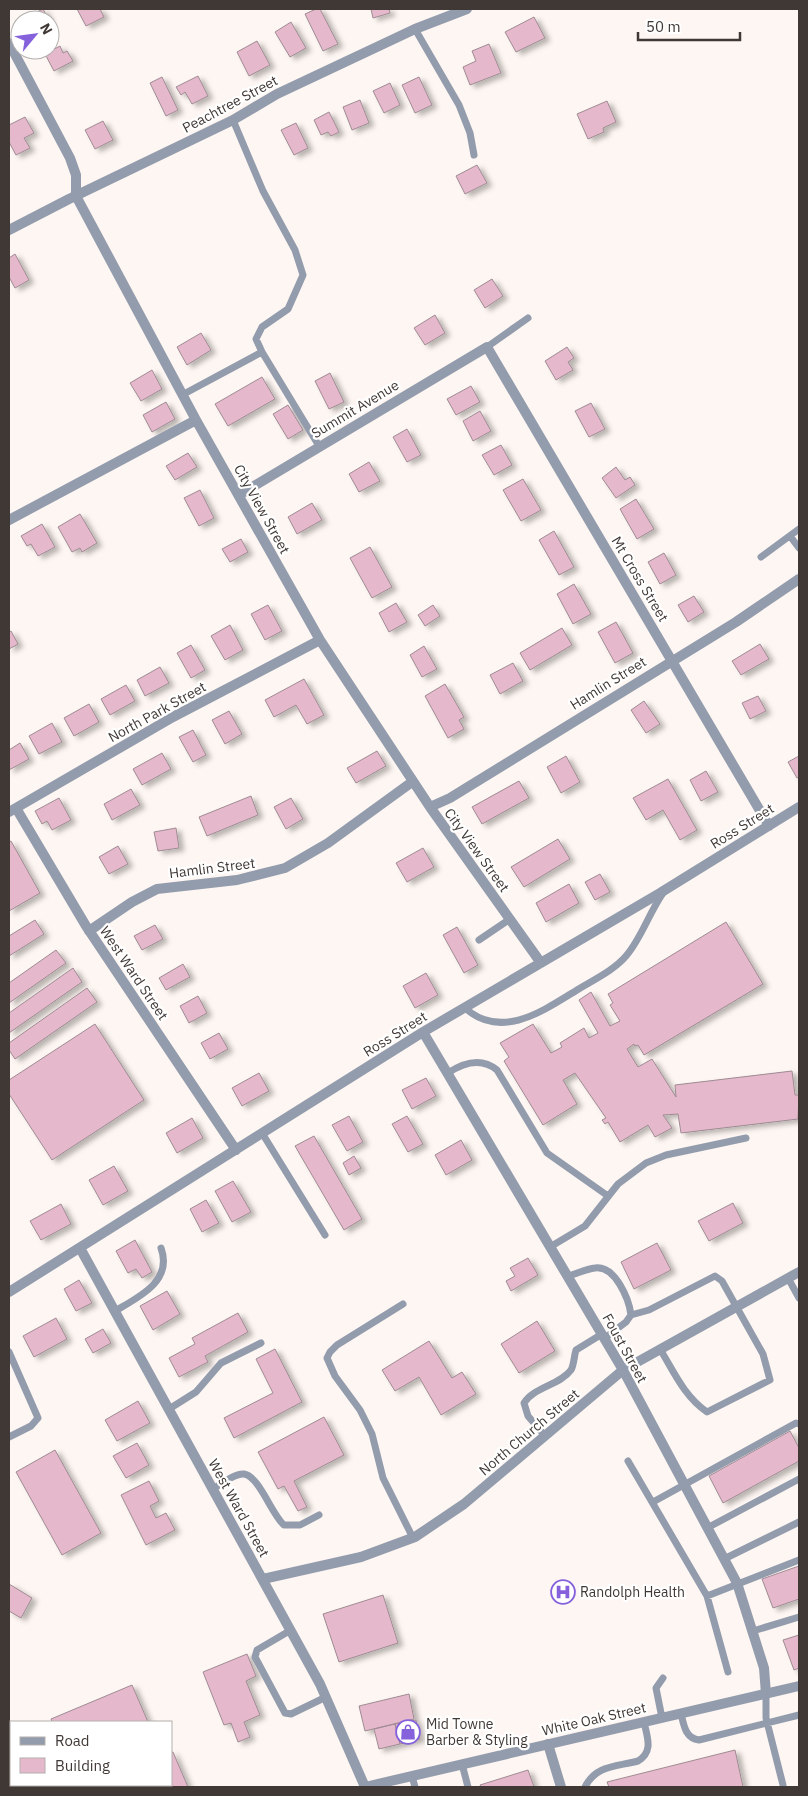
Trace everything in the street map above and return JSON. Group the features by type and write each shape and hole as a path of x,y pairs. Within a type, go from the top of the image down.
{"street":[{"name":"Peachtree Street","path":"9,230 233,120 277,94 415,29 467,9"},
{"name":"City View Street","path":"9,43 70,158 76,175 76,196 182,395 320,640 412,782 541,962"},
{"name":"Summit Avenue","path":"239,495 487,347"},
{"name":"Mt Cross Street","path":"487,347 770,826"},
{"path":"9,520 196,420"},
{"name":"Hamlin Street","path":"430,807 450,798 736,622 799,579"},
{"name":"North Park Street","path":"12,810 173,718 320,640"},
{"name":"Hamlin Street","path":"89,931 132,902 158,889 261,876 291,866 328,843 412,782"},
{"name":"Ross Street","path":"9,1292 423,1032 666,889 799,807"},
{"name":"West Ward Street","path":"12,810 89,931 236,1150"},
{"name":"Foust Street","path":"423,1032 623,1370 737,1583 764,1668 766,1694"},
{"name":"West Ward Street","path":"80,1248 291,1630 326,1697 365,1787"},
{"name":"North Church Street","path":"262,1579 362,1557 413,1538 464,1504 623,1370 799,1272"},
{"name":"White Oak Street","path":"365,1787 799,1686"},
{"path":"548,1744 561,1787"}],"lane":[{"path":"415,29 458,105 470,133 474,155"},
{"path":"233,120 263,191 295,250 303,275 288,309 262,327 256,338 262,352 319,446"},
{"path":"487,347 528,318"},
{"path":"182,395 262,352"},
{"path":"761,557 799,529"},
{"path":"790,536 799,548"},
{"path":"465,1008 480,1018 494,1022 522,1020 544,1010 625,958 653,907 666,889"},
{"path":"479,940 510,918"},
{"path":"448,1073 470,1063 482,1062 492,1066 497,1070 547,1153 608,1196"},
{"path":"262,1133 325,1235"},
{"path":"550,1247 585,1226 608,1196 625,1178 646,1163 666,1155 746,1138"},
{"path":"114,1311 141,1295 165,1269 165,1259 161,1248"},
{"path":"568,1276 595,1268 603,1268 610,1273 622,1290 630,1307 631,1315"},
{"path":"546,1436 528,1416 524,1403 530,1397 567,1374 572,1367 576,1350 626,1322 631,1315 649,1310 715,1276 722,1281 763,1354 770,1380 744,1395 707,1412 694,1403 660,1349"},
{"path":"788,1278 799,1298"},
{"path":"403,1304 337,1345 327,1358 335,1376 360,1410 372,1434 383,1478 413,1538"},
{"path":"169,1410 196,1392 221,1363 261,1343"},
{"path":"9,1352 38,1414 38,1418 31,1426 9,1437"},
{"path":"653,1502 796,1423 799,1424"},
{"path":"628,1461 707,1596 728,1672"},
{"path":"213,1489 238,1475 244,1474 252,1477 277,1519 284,1525 300,1525 319,1515"},
{"path":"706,1528 799,1478"},
{"path":"724,1559 799,1522"},
{"path":"707,1596 799,1560"},
{"path":"753,1631 799,1617"},
{"path":"291,1630 257,1650 255,1657 285,1713 291,1714 326,1697"},
{"path":"662,1718 656,1688 663,1678"},
{"path":"766,1694 767,1722 783,1785"},
{"path":"680,1714 686,1733 690,1737 699,1740 799,1714"},
{"path":"585,1787 590,1776 598,1771 638,1761 644,1757 649,1745 644,1722"},
{"path":"462,1764 468,1787"},
{"path":"412,1776 416,1787"}],"building":[{"path":"77,9 100,9 104,17 86,26"},
{"path":"320,9 338,44 323,51 305,14"},
{"path":"371,9 389,9 390,13 373,18"},
{"path":"534,17 545,38 516,52 505,32"},
{"path":"291,22 306,48 290,57 275,32"},
{"path":"257,41 270,65 249,76 237,52"},
{"path":"489,44 501,73 470,85 463,67 476,61 472,51"},
{"path":"60,46 63,53 67,51 73,61 54,71 48,60 60,60"},
{"path":"198,76 208,96 192,104 185,92 181,95 176,87"},
{"path":"162,77 178,110 166,116 150,83"},
{"path":"419,77 432,105 415,113 402,85"},
{"path":"390,83 400,105 384,113 373,91"},
{"path":"360,100 369,123 352,130 343,107"},
{"path":"607,101 616,122 603,128 604,132 588,139 577,114"},
{"path":"329,112 339,132 331,136 328,132 321,135 314,120"},
{"path":"25,117 34,133 24,138 30,148 16,155 9,142 9,125"},
{"path":"103,121 113,140 95,149 85,130"},
{"path":"296,123 308,148 294,155 281,130"},
{"path":"477,165 487,183 465,194 456,176"},
{"path":"15,254 29,280 15,288 9,277 9,258"},
{"path":"492,279 503,296 485,308 474,290"},
{"path":"435,315 445,333 425,345 414,328"},
{"path":"201,333 211,350 187,365 177,347"},
{"path":"567,347 574,358 568,362 573,370 556,380 545,361"},
{"path":"152,370 162,389 141,401 130,383"},
{"path":"330,373 344,402 329,409 315,381"},
{"path":"262,377 275,399 228,426 215,404"},
{"path":"471,386 480,402 456,415 447,399"},
{"path":"166,402 175,419 152,432 143,415"},
{"path":"591,403 605,429 589,437 575,411"},
{"path":"288,405 303,430 288,439 273,414"},
{"path":"480,411 491,431 473,441 463,421"},
{"path":"407,429 421,455 407,462 393,437"},
{"path":"501,445 512,465 494,475 482,455"},
{"path":"188,453 197,467 175,480 166,466"},
{"path":"369,462 380,481 359,492 349,474"},
{"path":"616,467 625,480 630,477 635,485 616,498 602,478"},
{"path":"523,479 541,510 521,521 503,490"},
{"path":"200,490 214,518 199,526 184,498"},
{"path":"636,499 654,529 637,539 620,509"},
{"path":"312,503 322,520 297,534 288,517"},
{"path":"80,514 97,543 82,552 80,548 72,552 58,527"},
{"path":"42,524 55,547 38,556 31,544 27,546 21,536"},
{"path":"554,531 574,567 559,575 539,540"},
{"path":"241,539 248,552 230,562 222,549"},
{"path":"370,547 392,587 372,598 350,558"},
{"path":"664,553 676,575 660,584 648,562"},
{"path":"574,584 591,614 573,624 557,594"},
{"path":"694,596 704,612 688,622 678,605"},
{"path":"396,603 407,622 389,632 379,613"},
{"path":"268,605 282,631 265,640 251,614"},
{"path":"433,605 440,616 425,626 418,615"},
{"path":"616,622 633,653 615,663 598,632"},
{"path":"230,625 243,650 225,660 211,636"},
{"path":"562,628 572,645 530,670 520,653"},
{"path":"11,631 18,644 9,649 9,632"},
{"path":"760,644 769,659 741,675 732,661"},
{"path":"191,645 205,670 191,678 177,653"},
{"path":"424,646 437,669 422,677 410,655"},
{"path":"513,663 523,681 500,694 490,675"},
{"path":"160,667 169,683 145,696 137,680"},
{"path":"304,679 324,715 307,724 296,705 274,717 265,700"},
{"path":"445,684 464,717 459,720 464,729 448,738 425,696"},
{"path":"126,685 135,701 110,715 101,699"},
{"path":"758,696 766,711 750,719 742,703"},
{"path":"644,701 660,724 646,733 631,710"},
{"path":"89,704 99,722 74,736 64,718"},
{"path":"229,711 242,734 225,744 212,720"},
{"path":"52,723 62,742 39,754 29,736"},
{"path":"193,730 206,755 193,762 179,737"},
{"path":"20,743 29,759 9,770 9,750"},
{"path":"377,751 386,766 356,783 347,768"},
{"path":"162,753 171,769 142,785 133,769"},
{"path":"566,756 580,782 561,793 547,767"},
{"path":"799,756 799,777 797,778 788,762"},
{"path":"706,771 718,792 701,801 690,780"},
{"path":"668,779 697,830 680,840 663,810 646,820 633,798"},
{"path":"519,781 529,798 482,824 472,807"},
{"path":"131,789 140,805 112,820 104,804"},
{"path":"251,796 258,815 207,836 199,817"},
{"path":"59,798 71,820 52,830 47,821 42,824 35,811"},
{"path":"291,798 303,819 286,829 274,807"},
{"path":"176,828 179,848 158,851 154,832"},
{"path":"558,839 570,859 524,887 511,867"},
{"path":"11,841 40,893 9,911 9,842"},
{"path":"118,846 128,864 109,874 99,857"},
{"path":"423,848 434,867 407,882 396,863"},
{"path":"600,874 610,892 595,900 585,882"},
{"path":"569,884 579,903 546,922 536,903"},
{"path":"35,920 44,934 9,956 9,936"},
{"path":"726,922 763,984 644,1055 638,1045 635,1046 634,1044 627,1049 638,1067 652,1059 676,1097 675,1085 792,1071 795,1095 799,1095 798,1119 681,1133 678,1114 663,1115 672,1128 655,1137 648,1125 620,1142 608,1122 605,1124 602,1120 606,1118 575,1073 563,1080 577,1104 543,1125 504,1061 509,1057 500,1043 533,1024 551,1053 562,1047 560,1043 584,1028 589,1038 598,1033 579,1000 591,992 610,1026 620,1021 610,1005 613,1003 608,994"},
{"path":"155,925 163,939 142,950 134,936"},
{"path":"457,927 478,965 464,973 443,935"},
{"path":"56,950 66,963 9,1003 9,983"},
{"path":"183,964 190,977 166,990 159,978"},
{"path":"73,968 82,982 9,1033 9,1013"},
{"path":"426,973 438,995 415,1008 403,986"},
{"path":"87,988 97,1002 15,1059 9,1050 9,1043"},
{"path":"198,996 207,1013 189,1023 180,1006"},
{"path":"95,1024 144,1100 52,1160 9,1094 9,1080"},
{"path":"219,1033 228,1049 210,1059 201,1043"},
{"path":"259,1073 269,1091 242,1106 232,1088"},
{"path":"426,1078 436,1096 412,1109 402,1090"},
{"path":"349,1116 363,1142 347,1151 332,1125"},
{"path":"407,1116 423,1144 408,1152 392,1124"},
{"path":"192,1118 203,1138 177,1153 166,1133"},
{"path":"314,1136 362,1219 344,1230 295,1146"},
{"path":"461,1140 472,1160 446,1175 435,1155"},
{"path":"354,1156 361,1168 349,1175 343,1163"},
{"path":"114,1166 128,1191 103,1205 89,1180"},
{"path":"233,1181 251,1212 232,1222 215,1191"},
{"path":"206,1200 219,1223 202,1232 190,1209"},
{"path":"733,1203 743,1223 709,1241 698,1221"},
{"path":"61,1204 71,1224 41,1240 30,1221"},
{"path":"135,1240 152,1272 142,1278 136,1269 128,1273 116,1251"},
{"path":"657,1243 671,1270 634,1289 621,1262"},
{"path":"528,1258 538,1275 511,1291 506,1281 515,1276 510,1268"},
{"path":"79,1280 92,1303 76,1311 64,1289"},
{"path":"167,1291 180,1314 153,1330 140,1306"},
{"path":"238,1313 248,1332 205,1356 208,1362 179,1377 169,1358 195,1344 192,1338"},
{"path":"56,1318 67,1339 34,1357 23,1336"},
{"path":"537,1321 555,1351 519,1373 501,1344"},
{"path":"103,1329 111,1343 93,1353 85,1339"},
{"path":"429,1341 452,1378 462,1372 476,1394 441,1415 419,1377 395,1391 382,1370"},
{"path":"275,1349 302,1402 234,1438 224,1418 273,1393 256,1359"},
{"path":"138,1401 150,1423 117,1441 105,1420"},
{"path":"324,1417 344,1455 294,1481 307,1507 298,1511 284,1486 278,1489 258,1452"},
{"path":"790,1431 799,1448 799,1461 723,1503 709,1476"},
{"path":"137,1443 149,1465 126,1478 113,1456"},
{"path":"55,1450 101,1533 62,1555 16,1472"},
{"path":"149,1481 159,1501 150,1506 156,1518 166,1513 175,1530 146,1545 121,1495"},
{"path":"799,1566 799,1599 773,1608 762,1579"},
{"path":"9,1584 32,1598 21,1618 9,1611"},
{"path":"383,1595 398,1643 339,1662 323,1614"},
{"path":"799,1635 799,1668 794,1670 783,1640"},
{"path":"247,1654 256,1676 246,1681 260,1715 244,1722 250,1737 238,1742 231,1723 224,1725 203,1672"},
{"path":"132,1685 148,1721 52,1721 51,1719"},
{"path":"409,1694 414,1719 365,1731 359,1706"},
{"name":"Mid Towne Barber & Styling","path":"416,1720 420,1739 400,1744 395,1724"},
{"path":"395,1724 400,1744 379,1749 374,1729"},
{"path":"735,1750 743,1787 609,1787 607,1782"},
{"path":"173,1752 188,1787 133,1787 172,1786"},
{"path":"528,1770 534,1787 481,1787 480,1785"}],"place":[{"name":"Randolph Health","path":"563,1592"},
{"name":"Mid Towne Barber & Styling","path":"408,1732"}]}
